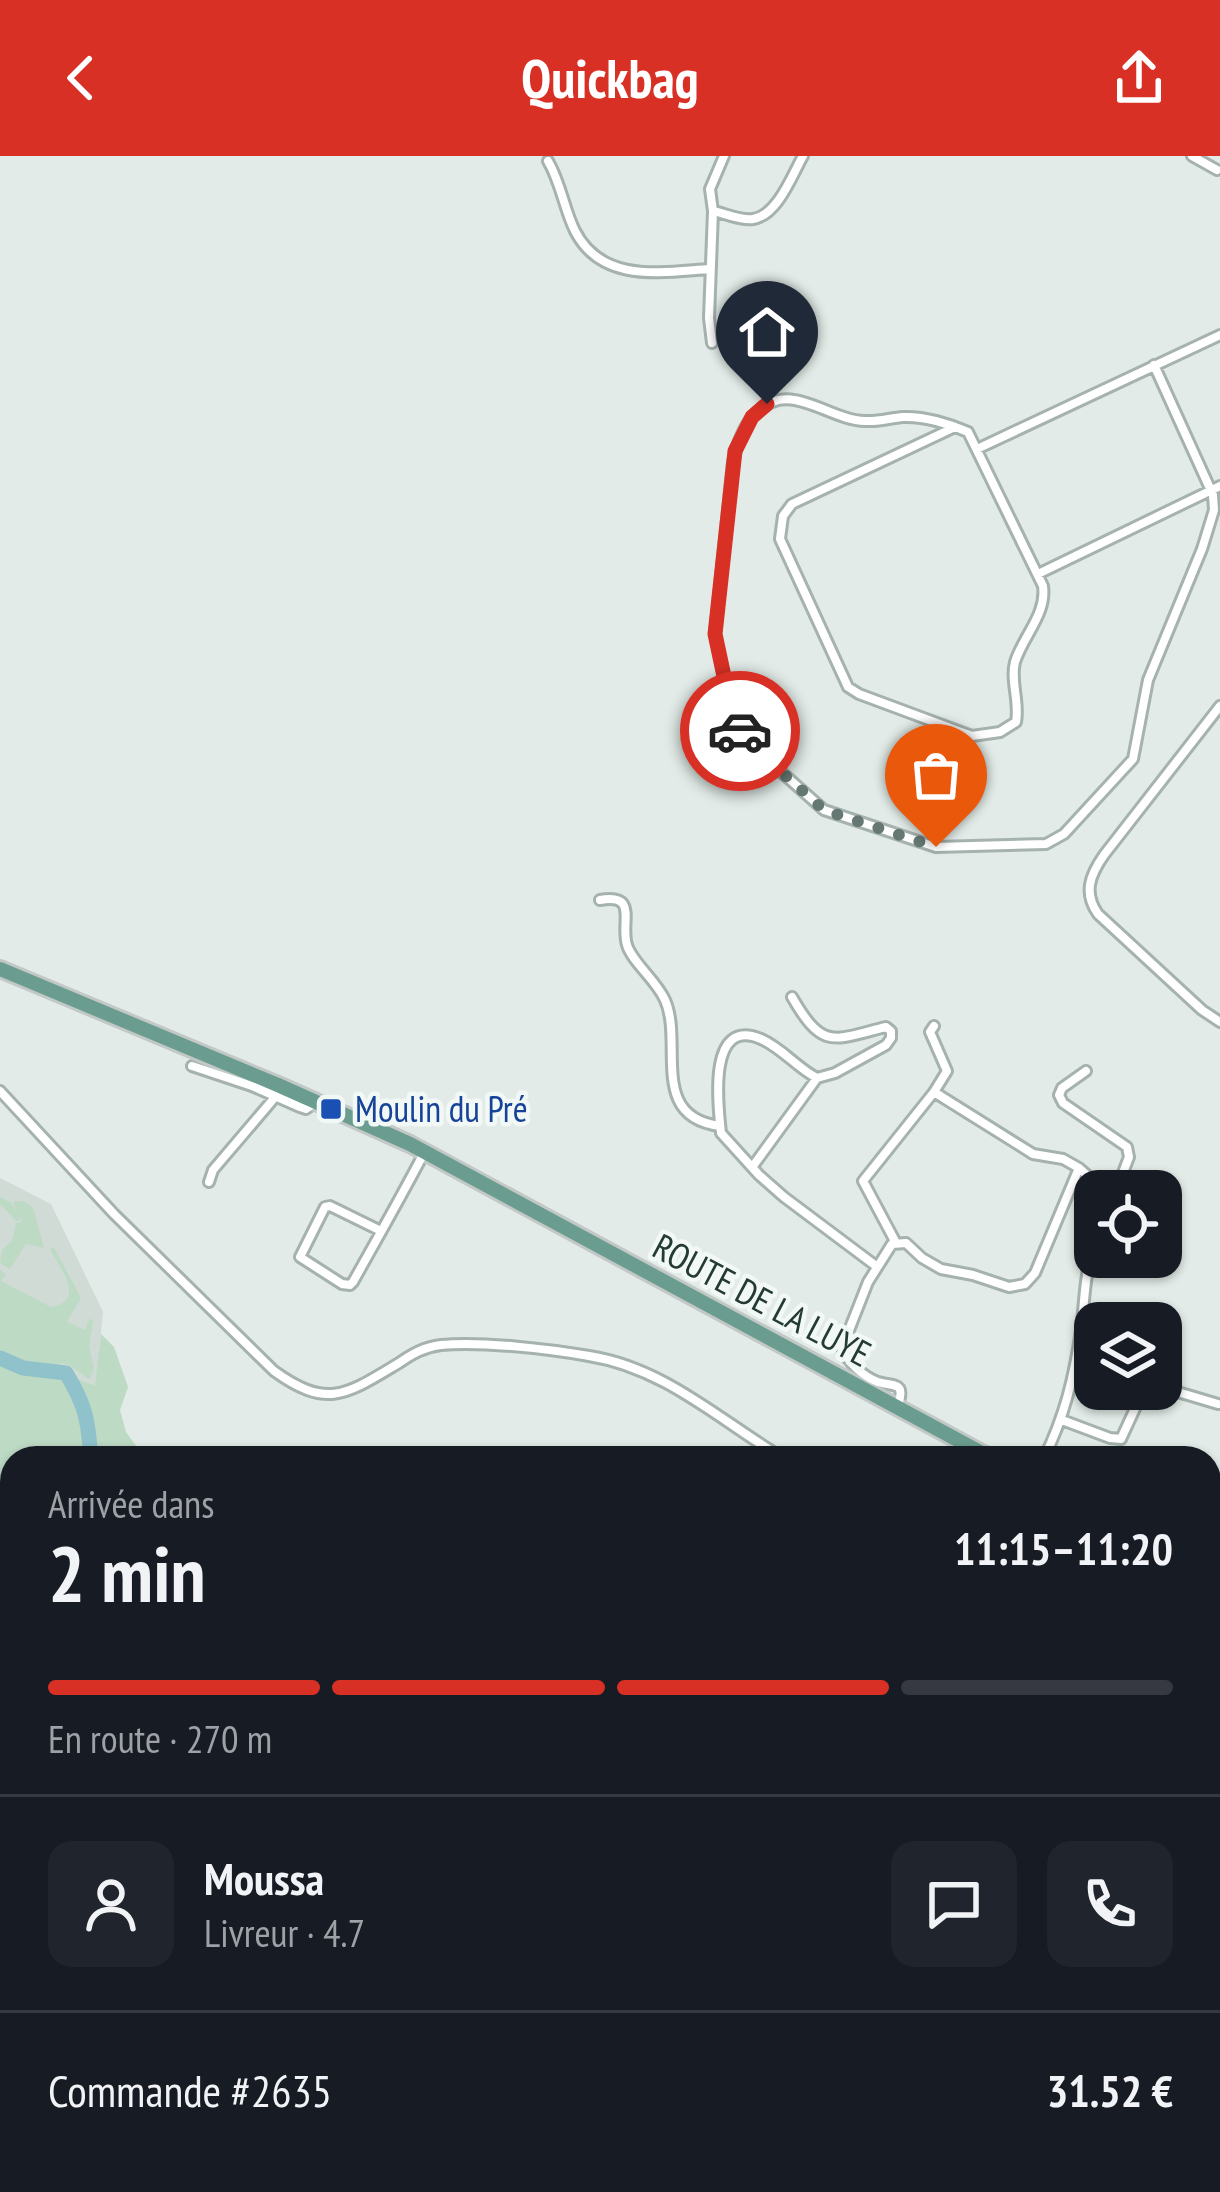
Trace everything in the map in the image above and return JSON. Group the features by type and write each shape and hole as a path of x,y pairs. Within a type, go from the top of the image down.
{"main road":[{"name":"ROUTE DE LA LUYE","path":"0,969 362,1124 504,1195 970,1446"}],"street":[{"path":"712,343 710,189 724,156"},
{"path":"713,211 757,218 776,204 803,156"},
{"path":"1192,156 1217,170"},
{"path":"548,161 577,235 601,259 638,273 710,269"},
{"path":"977,449 1220,335"},
{"path":"955,427 792,505 783,515 782,546 844,682 859,694 972,736 1006,730 1018,718 1015,663 1044,601 1044,590 968,432 955,427 905,417 857,421 788,397 756,412 733,462 715,634 732,714 751,745 824,810 929,846 1051,843 1131,764 1148,680 1212,518 1215,488 1154,365"},
{"path":"1038,574 1215,488"},
{"path":"1220,706 1104,855 1089,887 1098,914 1220,1022"},
{"path":"600,900 613,898 625,907 630,953 667,1004 671,1065 683,1108 707,1124 720,1126"},
{"path":"753,1166 817,1078 835,1073 891,1039 886,1027 832,1038 816,1032 792,997"},
{"path":"896,1243 863,1181 947,1071 930,1032 934,1026"},
{"path":"817,1078 760,1039 740,1036 723,1052 718,1066 721,1133 784,1197 876,1266"},
{"path":"192,1066 306,1109 316,1102"},
{"path":"1086,1071 1059,1095 1063,1103 1127,1147 1124,1170"},
{"path":"0,1091 114,1214 274,1371 298,1388 318,1394 354,1389 420,1350 440,1345 589,1356 626,1364 680,1388 763,1446"},
{"path":"934,1092 1033,1154 1063,1159 1081,1170"},
{"path":"209,1183 213,1170 276,1096"},
{"path":"381,1231 326,1207 300,1258 346,1286 353,1282 423,1156"},
{"path":"898,1407 899,1388 873,1379 843,1355 876,1266 896,1243 906,1243 941,1269 1009,1287 1025,1284 1035,1273 1079,1168"},
{"path":"1050,1446 1062,1420 1074,1369"},
{"path":"1182,1394 1218,1405"},
{"path":"1062,1420 1121,1439 1134,1410"}],"shaded area":[{"path":"0,1178 51,1204 103,1312 96,1385 0,1350"}],"green space":[{"path":"0,1197 17,1211 13,1202 24,1201 33,1207 44,1248 26,1244 10,1269 0,1263 2,1250 12,1241 16,1223 22,1222 19,1214 20,1221 16,1221 0,1204"},
{"path":"54,1247 81,1298 67,1322 85,1330 90,1318 93,1321 89,1346 94,1369 89,1379 61,1363 48,1369 95,1385 101,1334 114,1347 128,1387 120,1410 136,1446 0,1446 0,1270 6,1274 1,1281 51,1307 62,1304 68,1283 50,1249"}],"waterway":[{"path":"0,1358 23,1368 66,1373 85,1414 90,1446"}],"way so far":[{"path":"740,731 824,810 936,847"}],"place":[{"name":"Moulin du Pré","path":"331,1109"}],"route":[{"path":"740,731 715,634 735,451 752,417 767,404"}]}
